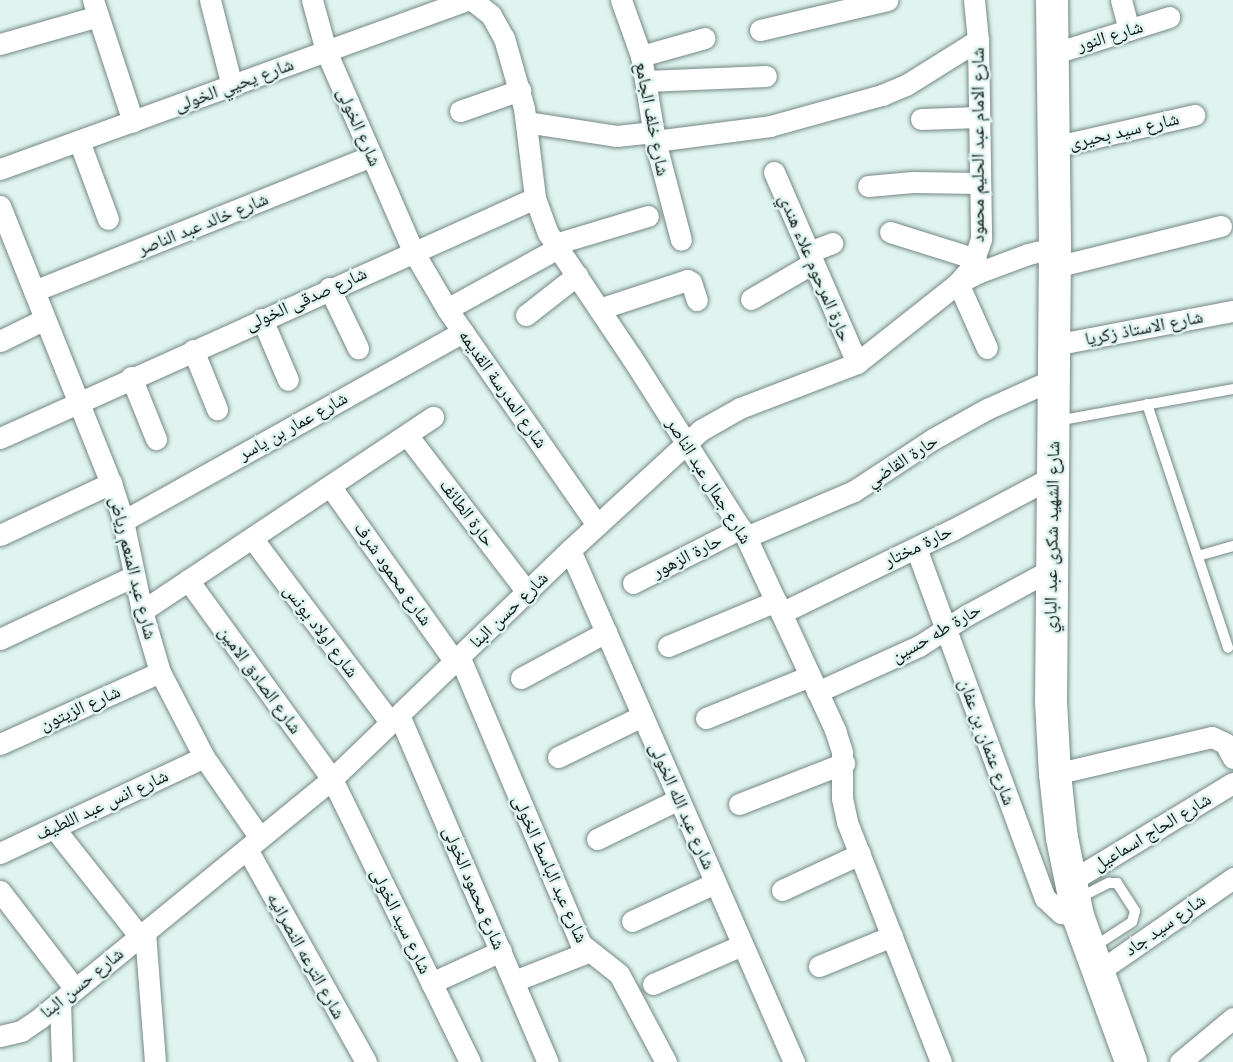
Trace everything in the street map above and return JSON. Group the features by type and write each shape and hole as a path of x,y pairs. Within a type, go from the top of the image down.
{"main road":[{"name":"شارع الشهيد شكرى عبد الباري","path":"1052,0 1055,258 1051,701 1055,774 1075,899 1094,961 1131,1062"}],"street":[{"path":"209,0 232,86"},
{"name":"شارع الخولى","path":"312,0 326,51 413,251"},
{"name":"شارع يحيي الخولى","path":"0,169 467,0"},
{"name":"شارع جمال عبد الناصر","path":"472,0 492,15 499,26 520,90 535,198 557,246 744,532 839,740 844,763 844,810 941,1062"},
{"name":"شارع خلف الجامع","path":"621,0 640,56 655,137 681,240"},
{"path":"760,30 888,0"},
{"name":"شارع الامام عبد الحليم محمود","path":"958,284 976,259 981,239 978,40 974,0"},
{"path":"1121,0 1129,30"},
{"path":"0,44 96,8 133,122"},
{"name":"شارع النور","path":"1052,54 1169,17"},
{"path":"640,56 705,38"},
{"path":"526,122 616,136 655,137 770,126 882,96 906,85 978,40"},
{"path":"646,81 766,76"},
{"path":"460,111 520,90"},
{"name":"شارع سيد بحيرى","path":"1053,147 1195,115"},
{"path":"921,119 979,117"},
{"path":"79,141 108,219"},
{"name":"شارع خالد عبد الناصر","path":"34,291 372,156"},
{"name":"حارة المرحوم علاء هندي","path":"774,172 857,363"},
{"path":"868,186 913,182 980,184"},
{"name":"شارع صدقى الخولى","path":"0,438 262,318 535,198"},
{"name":"شارع عبد المنعم رياض","path":"0,206 111,483 124,521 142,611 160,671 204,757 254,844"},
{"path":"447,309 557,246 648,216"},
{"name":"شارع حسن البنا","path":"0,1036 21,1031 332,779 685,442 740,408 857,363 958,284 1004,262 1055,258 1221,226"},
{"path":"890,232 976,259"},
{"path":"751,299 832,243"},
{"name":"شارع المدرسة القديمه","path":"413,251 447,309 597,525"},
{"path":"526,316 577,275"},
{"path":"599,309 687,280 691,282 697,300"},
{"path":"958,284 987,348"},
{"path":"329,288 358,348"},
{"name":"شارع الاستاذ زكريا","path":"1054,345 1233,311"},
{"path":"262,318 288,380"},
{"path":"0,341 45,319"},
{"name":"شارع عمار بن ياسر","path":"124,521 463,332"},
{"path":"192,350 217,409"},
{"path":"131,377 156,439"},
{"name":"حارة القاضي","path":"744,532 854,491 965,421 1054,379"},
{"path":"142,611 433,417"},
{"name":"حارة الطائف","path":"407,435 527,592"},
{"name":"حارة مختار","path":"668,646 778,607 916,548 1054,476"},
{"path":"0,535 111,483"},
{"name":"شارع محمود شرف","path":"330,486 457,660"},
{"name":"حارة الزهور","path":"633,583 744,532"},
{"name":"شارع اولاد يونس","path":"252,538 395,719"},
{"name":"شارع عثمان بن عفان","path":"916,548 1045,898 1061,913 1075,899"},
{"name":"شارع عبد الله الخولى","path":"570,550 794,1062"},
{"name":"حارة طه حسين","path":"706,718 919,646 1052,569"},
{"path":"0,639 134,576"},
{"name":"شارع الصادق الامين","path":"188,580 332,779"},
{"path":"521,678 606,632"},
{"name":"شارع عبد الباسط الخولى","path":"457,660 576,934 588,952 609,963 619,974 666,1062"},
{"name":"شارع الزيتون","path":"0,744 160,671"},
{"path":"558,757 642,716"},
{"name":"شارع محمود الخولى","path":"395,719 501,951 548,1062"},
{"path":"1055,774 1212,737 1225,743 1233,758"},
{"name":"شارع انس عبد اللطيف","path":"0,853 204,757"},
{"path":"739,804 844,763"},
{"name":"شارع سيد الخولى","path":"332,779 470,1062"},
{"name":"شارع الحاج اسماعيل","path":"1075,899 1233,783"},
{"path":"597,839 678,799"},
{"path":"54,828 142,934 155,1062"},
{"name":"شارع الترعه النصرانيه","path":"254,844 366,1062"},
{"path":"782,890 860,854"},
{"name":"شارع سيد جاد","path":"1094,961 1233,878"},
{"path":"632,921 715,883"},
{"path":"0,891 67,995 62,1062"},
{"path":"819,965 892,936"},
{"path":"653,984 742,945"},
{"path":"431,983 501,951"},
{"path":"514,981 588,952"},
{"path":"1180,1062 1233,1018"}],"lane":[{"path":"1054,421 1233,389"},
{"path":"1147,404 1228,648"},
{"path":"1198,556 1233,546"},
{"path":"1075,899 1109,883 1117,883 1135,911 1132,922 1094,961"}]}
